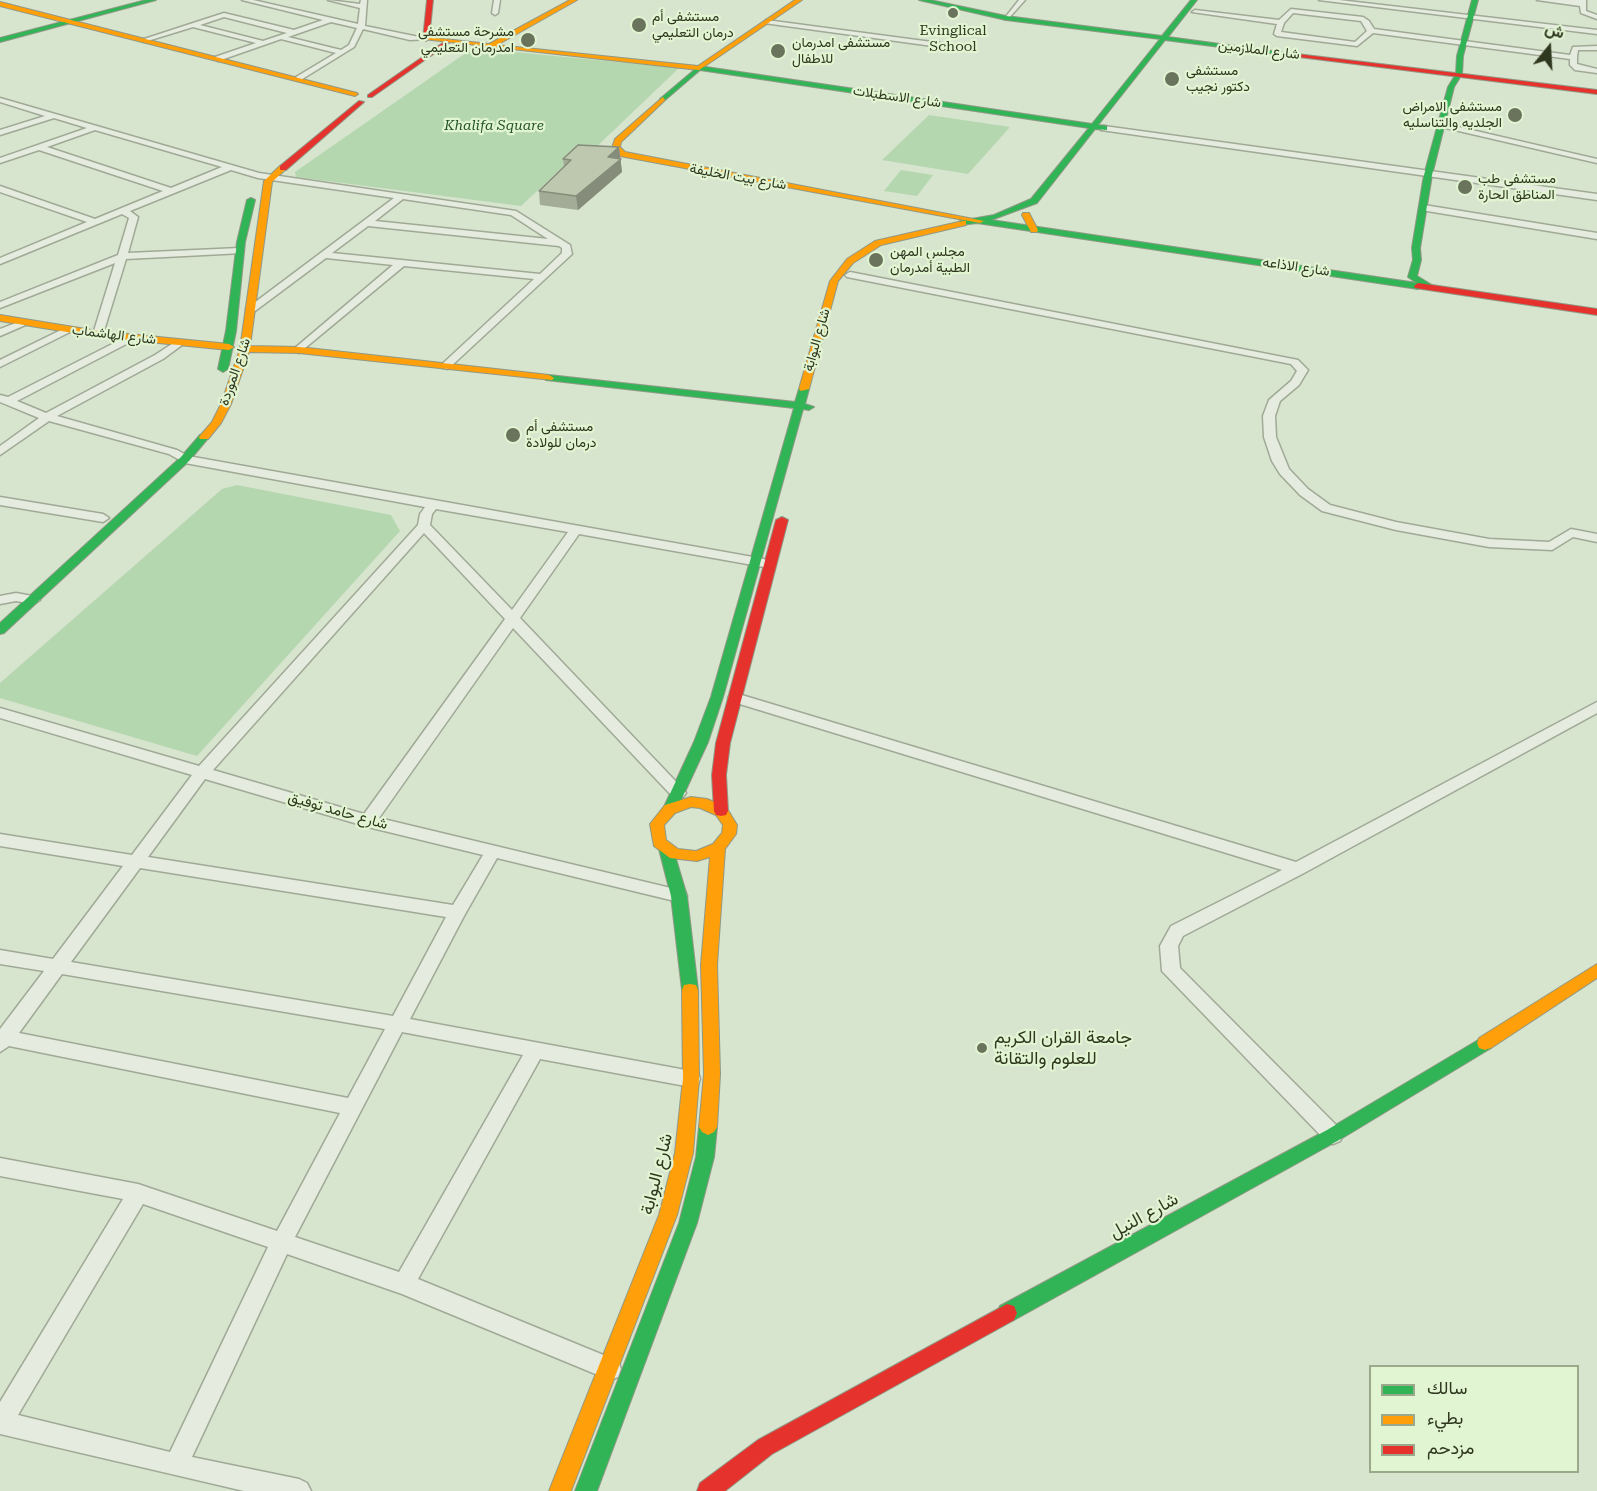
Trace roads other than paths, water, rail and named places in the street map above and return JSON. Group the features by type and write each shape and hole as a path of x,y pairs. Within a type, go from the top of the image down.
{"main road":[{"path":"0,40 153,0"},
{"path":"264,176 357,97 398,67 426,39 430,0"},
{"path":"490,46 574,0"},
{"path":"699,68 799,0"},
{"name":"شارع الملازمين","path":"922,0 956,10 1006,18 1431,71 1453,76 1597,92"},
{"name":"شارع البوابة","path":"670,809 701,742 717,697 754,561 803,407 842,292 850,275 867,259 898,243 995,224 1026,215 1053,196 1100,128 1194,6 1204,0"},
{"path":"1432,287 1412,277 1417,260 1416,248 1428,175 1440,124 1475,0"},
{"path":"0,4 302,82"},
{"path":"0,10 69,23 218,58 357,97 447,42"},
{"path":"0,45 69,23"},
{"name":"شارع الاسطبلات","path":"426,39 699,68 1100,128"},
{"path":"665,64 721,53"},
{"name":"شارع بيت الخليفة","path":"699,68 629,129 618,141 617,151 650,161 978,221"},
{"name":"شارع البوابة","path":"721,811 719,775 723,743 772,564 803,407 834,281 850,261 867,249 891,239 1014,212 1034,201 1100,128"},
{"name":"شارع الموردة","path":"0,611 103,518 216,423 226,404 245,349 260,240 264,176"},
{"name":"شارع الموردة","path":"219,380 229,348 241,247 264,176"},
{"path":"1026,215 1034,230"},
{"name":"شارع الاذاعه","path":"978,221 1597,312"},
{"path":"241,247 260,240"},
{"path":"1379,279 1399,271 1416,248"},
{"name":"شارع الهاشماب","path":"0,318 98,334 229,348"},
{"path":"245,349 299,350 803,407"},
{"name":"شارع الموردة","path":"0,630 179,455 199,421"},
{"path":"702,803 721,811 730,825 729,834 718,848 697,856 675,854 659,842 656,833 657,824 670,809 680,804 702,803"},
{"path":"586,1491 661,1299 688,1223 705,1157 712,1074 709,965 718,848"},
{"name":"شارع البوابة","path":"560,1491 610,1369 668,1215 684,1153 691,1079 690,972 679,896 666,849"},
{"name":"شارع النيل","path":"708,1491 765,1447 1167,1224 1333,1135 1504,1032 1597,970"}],"street":[{"path":"245,0 361,27 426,39"},
{"path":"302,82 352,45 361,27 364,3 331,0"},
{"path":"495,13 497,0"},
{"path":"1006,18 1022,0"},
{"path":"1322,0 1597,32"},
{"path":"1540,0 1583,2 1585,15 1597,17"},
{"path":"1331,15 1341,1"},
{"path":"1194,6 1281,22"},
{"path":"1290,11 1363,19 1367,22 1371,32 1357,44 1277,34 1281,22 1290,11"},
{"path":"144,40 224,15 293,32"},
{"path":"218,58 330,20"},
{"path":"766,22 962,48"},
{"path":"193,25 262,43"},
{"path":"1371,32 1462,50 1573,57"},
{"path":"280,37 342,52"},
{"path":"1310,56 1319,41"},
{"path":"1597,48 1575,48 1573,57 1574,65 1578,68 1597,72"},
{"path":"0,100 264,176 513,213 567,247 567,254 444,367"},
{"path":"0,133 52,116"},
{"path":"1440,124 1597,161"},
{"path":"0,161 93,128"},
{"path":"1100,128 1597,197"},
{"path":"38,147 171,191"},
{"path":"0,261 230,167"},
{"path":"0,189 96,222"},
{"path":"251,309 402,197"},
{"path":"1424,208 1597,236"},
{"path":"98,334 124,256 134,217 123,212"},
{"path":"368,223 562,244"},
{"path":"0,305 124,256 241,247"},
{"path":"326,255 543,277"},
{"path":"299,350 400,264"},
{"path":"850,275 1294,362 1303,370 1295,383 1275,400 1269,416 1270,437 1284,471 1304,492 1320,504 1348,515 1489,543 1552,546 1571,533 1597,538"},
{"path":"0,333 25,323"},
{"path":"0,364 69,330"},
{"path":"4,399 130,338"},
{"path":"0,452 47,417 159,357 178,344"},
{"path":"4,399 47,417 179,455 433,505 772,564"},
{"path":"0,501 103,518"},
{"path":"354,1108 2,1040 202,772 424,526 426,514 433,505"},
{"path":"424,526 678,793"},
{"path":"368,821 576,530"},
{"path":"0,600 16,597 33,600"},
{"path":"735,698 1298,869"},
{"path":"1333,1135 1171,971 1169,946 1177,931 1298,869 1597,707"},
{"name":"شارع حامد توفيق","path":"0,713 368,821 679,896"},
{"path":"0,840 457,912"},
{"path":"176,1465 282,1241 457,912 494,850"},
{"path":"0,957 59,965 398,1024 691,1079"},
{"path":"404,1284 536,1049"},
{"path":"0,1167 138,1193 404,1284 610,1369"},
{"path":"138,1193 0,1422 176,1465 299,1491"}],"place":[{"name":"Evinglical School","path":"953,13"},
{"name":"مستشفى أم درمان التعليمي","path":"639,25"},
{"name":"مشرحة مستشفى امدرمان التعليمي","path":"528,40"},
{"name":"مستشفى امدرمان للاطفال","path":"778,51"},
{"name":"مستشفى دكتور نجيب","path":"1172,79"},
{"name":"مستشفى الامراض الجلديه والتناسليه","path":"1515,115"},
{"name":"مستشفى طب المناطق الحارة","path":"1465,187"},
{"name":"مجلس المهن الطبية أمدرمان","path":"876,260"},
{"name":"مستشفى أم درمان للولادة","path":"513,435"},
{"name":"جامعة القران الكريم للعلوم والتقانة","path":"982,1048"}],"park label":[{"name":"Khalifa Square","path":"494,126"}]}
